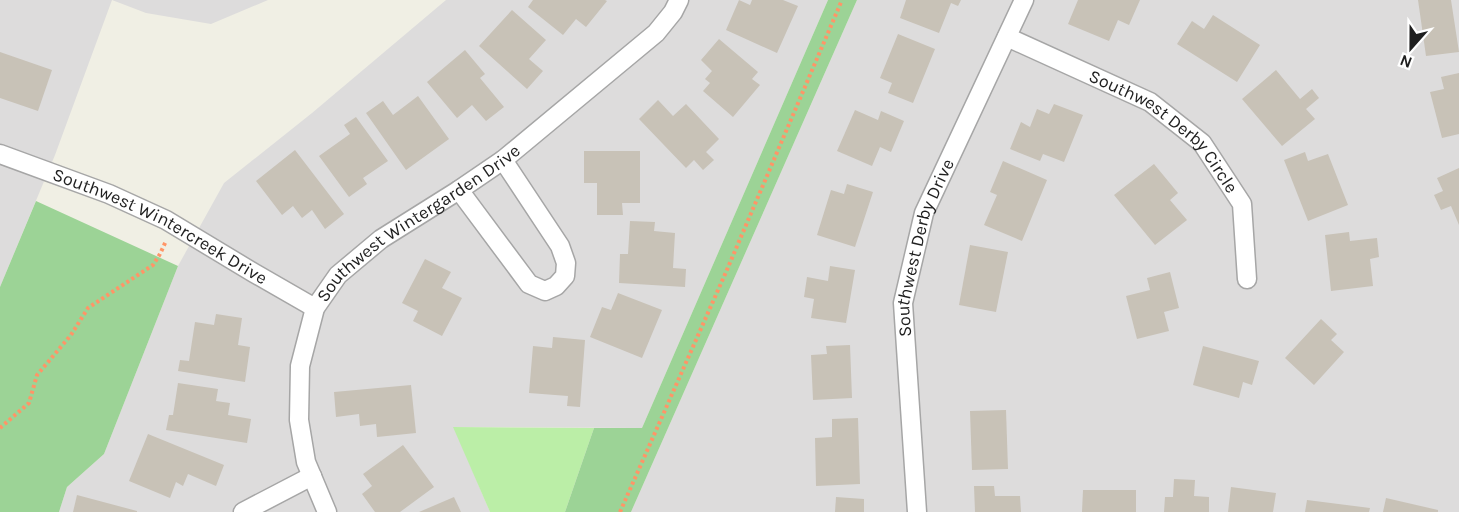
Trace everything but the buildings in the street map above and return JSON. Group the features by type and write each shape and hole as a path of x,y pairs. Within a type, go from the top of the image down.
{"street":[{"name":"Southwest Wintergarden Drive","path":"327,512 306,462 299,420 300,366 315,308 338,275 381,239 503,160 656,33 673,12 679,0"},
{"name":"Southwest Derby Drive","path":"917,512 903,303 924,213 1024,0"},
{"name":"Southwest Derby Circle","path":"1007,37 1150,102 1202,143 1242,204 1247,279"},
{"name":"Southwest Wintercreek Drive","path":"0,154 109,194 174,225 315,308"},
{"path":"459,190 529,284 545,291 556,286 565,276 566,263 560,246 503,160"},
{"path":"243,512 312,476"}],"path":[{"path":"620,512 842,0"},
{"path":"0,428 29,403 37,375 71,335 88,308 153,265 174,225"}],"shaded area":[{"path":"0,0 112,0 55,155 0,287"},
{"path":"112,0 268,0 211,24 146,13"},
{"path":"446,0 828,0 642,428 454,427 490,512 59,512 67,487 104,454 178,266 224,183 312,113"},
{"path":"857,0 1459,0 1459,512 631,512"}],"green space":[{"path":"828,0 857,0 631,512 565,512 594,428 642,428"},
{"path":"36,201 178,266 104,454 67,487 59,512 0,512 0,287"},
{"path":"453,427 594,428 565,512 490,512"}]}
